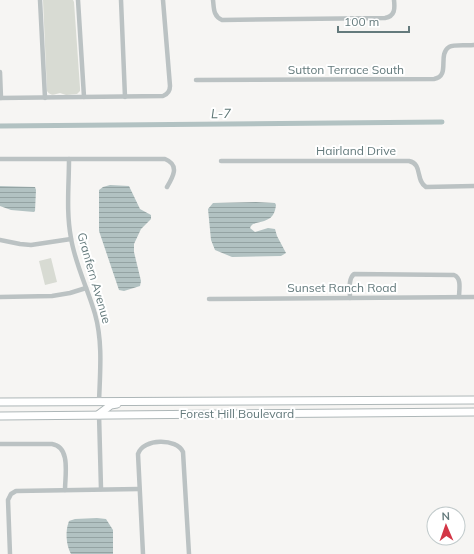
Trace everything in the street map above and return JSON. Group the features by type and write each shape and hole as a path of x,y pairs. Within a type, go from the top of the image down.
{"main road":[{"name":"Forest Hill Boulevard","path":"0,402 474,400"},
{"path":"351,414 366,401"},
{"path":"71,415 84,412 99,402"},
{"path":"98,414 111,405 125,402"},
{"path":"244,414 260,402"},
{"path":"262,414 276,402"},
{"name":"Forest Hill Boulevard","path":"0,416 474,412"}],"street":[{"path":"40,0 45,98"},
{"path":"78,0 84,97"},
{"path":"121,0 125,97"},
{"path":"0,72 1,98 163,96 168,92 170,86 163,0"},
{"path":"213,0 215,14 222,20 385,18 391,16 395,10 394,0"},
{"name":"Sutton Terrace South","path":"196,80 434,79 440,77 442,74 444,55 447,49 453,46 474,46"},
{"path":"0,159 165,158 173,165 174,175 167,187"},
{"name":"Granfern Avenue","path":"69,159 69,223 71,239 95,313 99,336 99,402"},
{"name":"Hairland Drive","path":"221,162 409,161 415,163 417,166 421,182 426,187 474,186"},
{"path":"0,240 20,244 31,244 71,239"},
{"path":"350,298 350,279 354,274 454,275 459,279 460,297"},
{"path":"0,297 52,296 70,293 86,288"},
{"name":"Sunset Ranch Road","path":"209,299 474,296"},
{"path":"98,414 101,490"},
{"path":"143,554 138,454 141,448 150,443 172,442 181,448 183,452 189,554"},
{"path":"0,444 52,444 58,446 64,453 65,490"},
{"path":"10,554 8,504 11,494 20,490 140,489"}],"shaded area":[{"path":"43,0 73,0 74,2 80,88 80,91 77,94 66,95 60,93 52,95 47,91"},
{"path":"110,185 129,186 140,209 151,215 151,219 141,229 134,244 134,252 141,281 140,286 124,291 119,290 99,231 99,190"},
{"path":"0,186 35,187 35,211 11,210 0,206"},
{"path":"213,203 275,203 275,210 269,219 253,224 250,228 255,232 268,228 275,229 286,253 281,256 232,257 215,250 211,240 208,209"},
{"path":"51,258 57,282 45,285 39,261"},
{"path":"75,519 106,519 113,530 113,554 71,554 67,538 69,521"}],"waterway":[{"name":"L-7","path":"0,126 442,122"}]}
